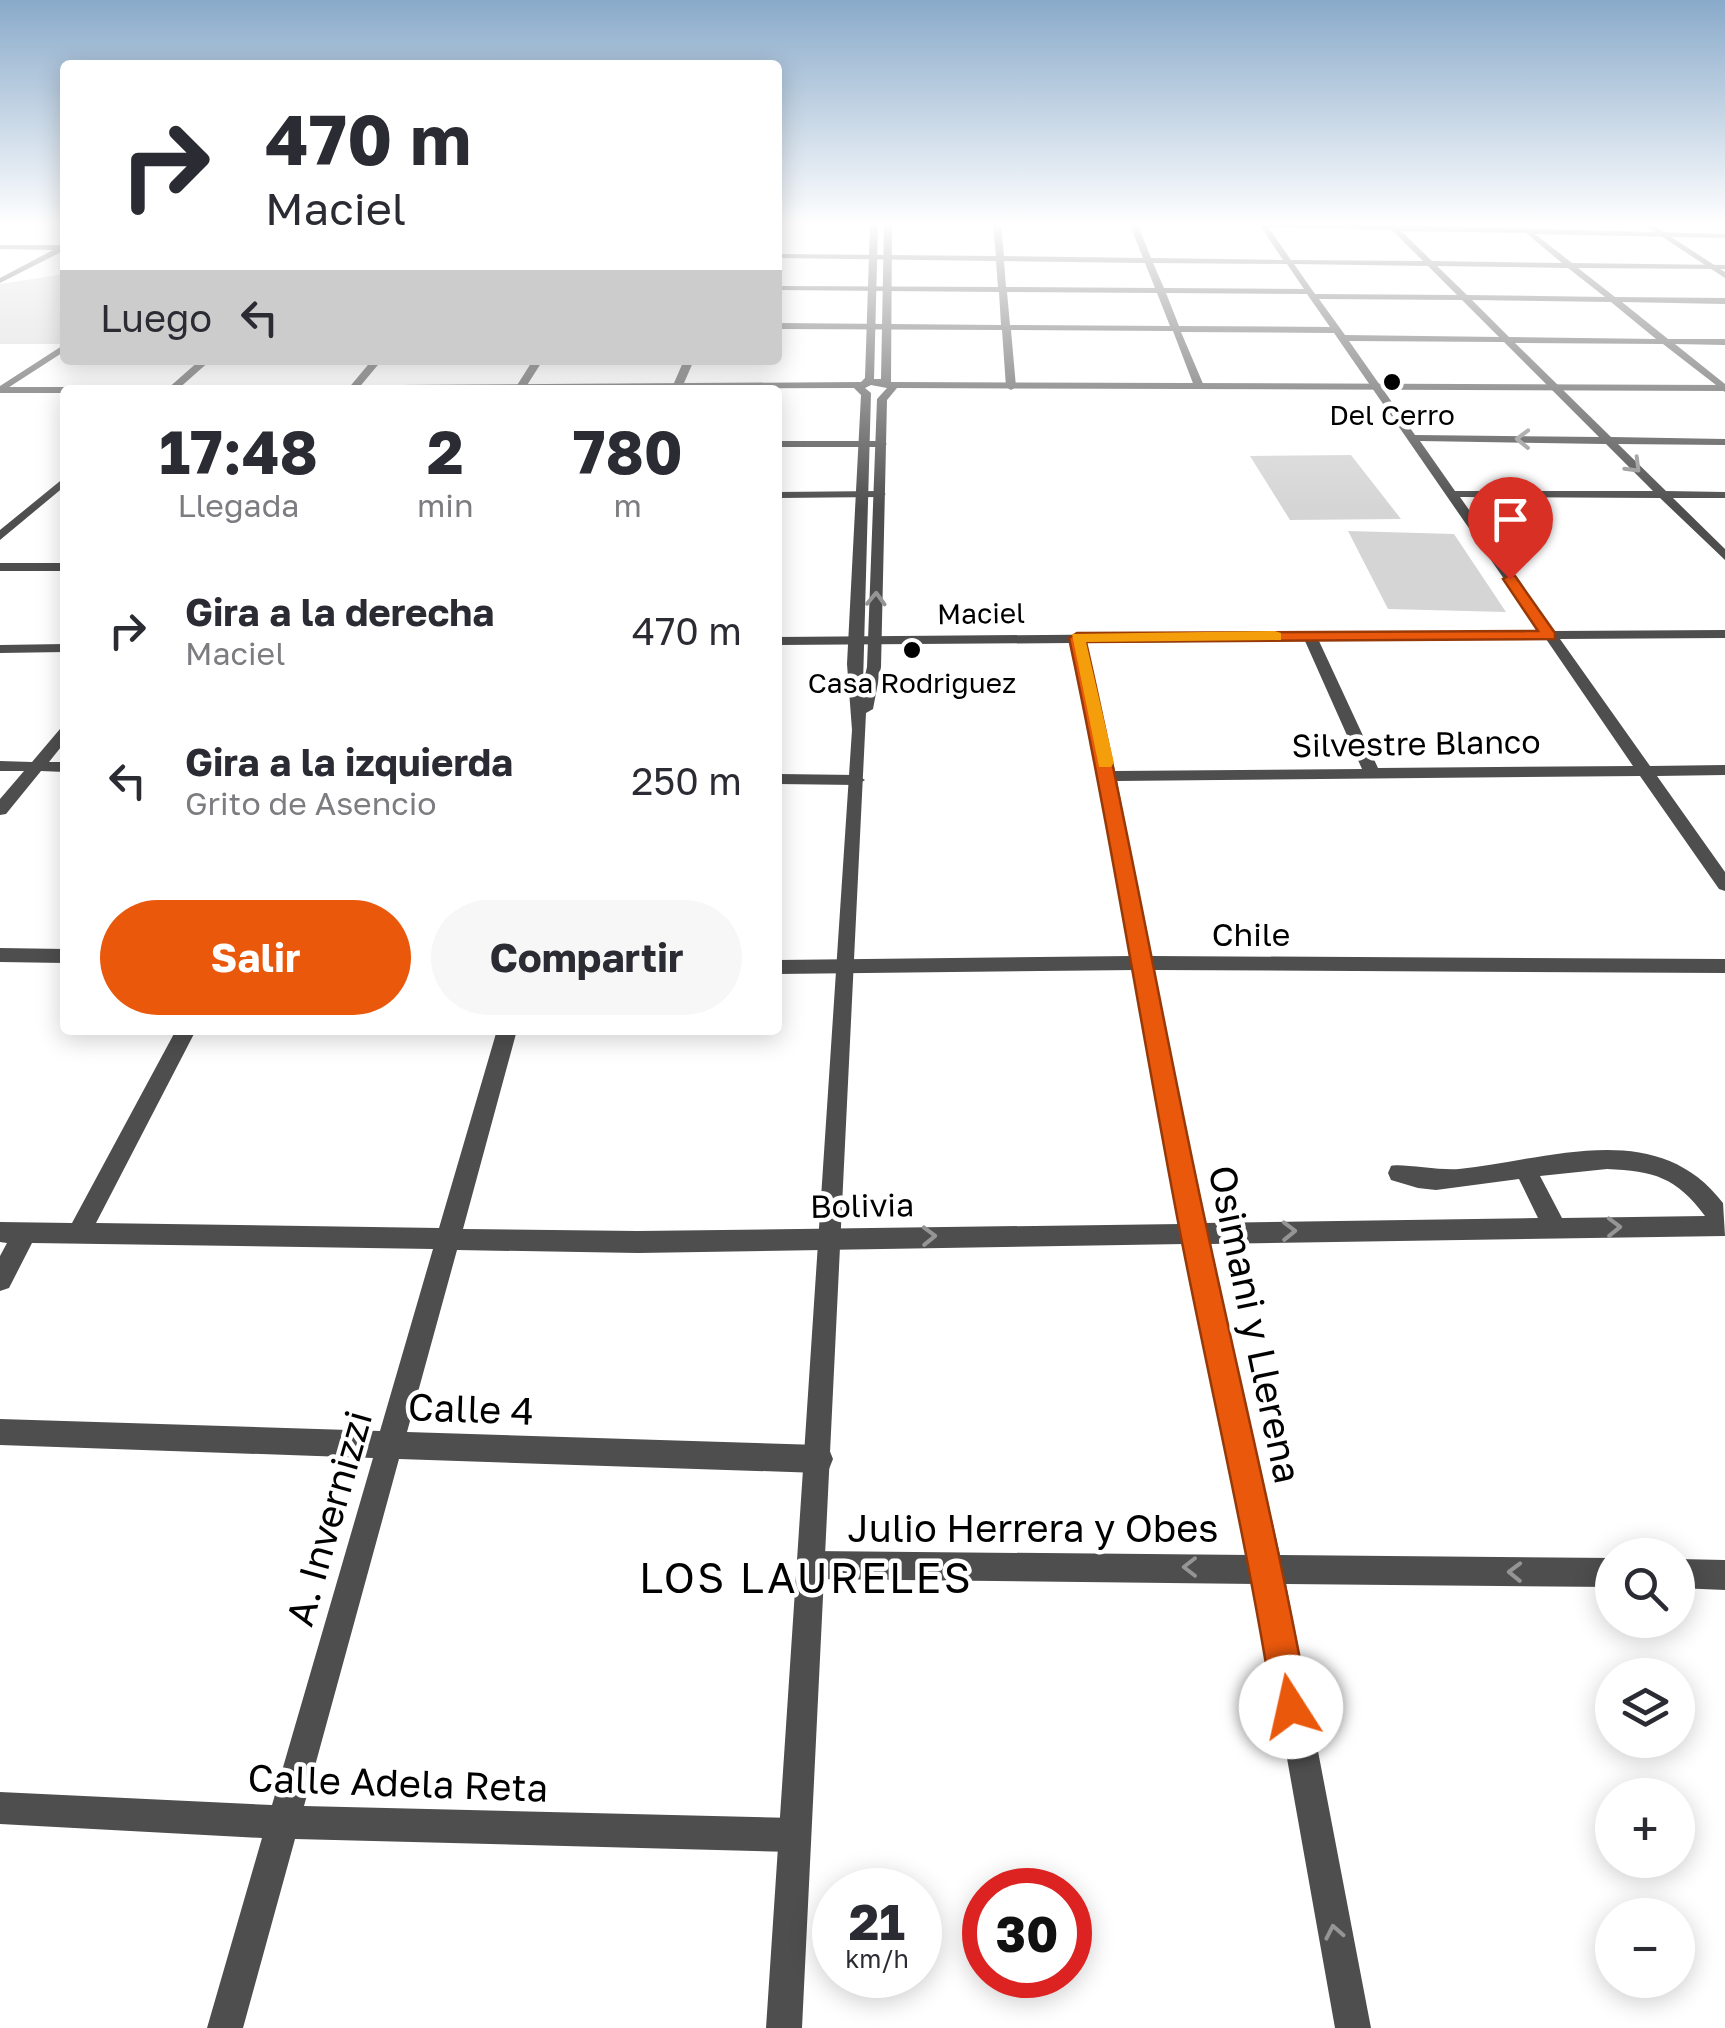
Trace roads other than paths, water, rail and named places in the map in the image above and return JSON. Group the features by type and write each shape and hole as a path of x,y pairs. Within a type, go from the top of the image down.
{"street":[{"path":"784,2028 860,730 855,640 866,444 864,388 870,378 870,320"},
{"path":"860,730 874,667 882,399 889,388 884,320"},
{"path":"1007,320 1011,387"},
{"path":"1174,320 1200,386"},
{"path":"1329,320 1725,885"},
{"path":"1487,320 1725,556"},
{"path":"1638,320 1725,388"},
{"path":"782,326 1178,328 1507,340 1725,342"},
{"path":"0,390 60,350"},
{"path":"177,385 200,365"},
{"path":"355,385 373,365"},
{"path":"782,387 1725,388"},
{"path":"0,390 60,390"},
{"path":"1412,438 1725,442"},
{"path":"782,444 882,444"},
{"path":"0,536 60,485"},
{"path":"782,495 880,494"},
{"path":"1451,494 1725,496"},
{"path":"44,499 60,498"},
{"path":"0,568 60,567"},
{"name":"Maciel","path":"782,641 1725,634"},
{"path":"1310,636 1372,774"},
{"name":"Osimani y Llerena","path":"1077,638 1108,776 1194,1232 1268,1568 1353,2028"},
{"path":"0,649 60,648"},
{"path":"0,810 60,738"},
{"path":"0,766 60,767"},
{"name":"Silvestre Blanco","path":"1108,776 1725,770"},
{"path":"782,779 857,780"},
{"path":"0,954 60,956"},
{"name":"Chile","path":"782,968 1143,963 1725,966"},
{"path":"80,1233 183,1035"},
{"name":"A. Invernizzi","path":"224,2028 506,1035"},
{"path":"1399,1174 1416,1181 1442,1180 1572,1161 1655,1162 1701,1191 1725,1225"},
{"path":"1525,1168 1555,1228"},
{"name":"Bolivia","path":"12,1232 450,1242 1725,1225"},
{"path":"0,1280 12,1232"},
{"name":"Calle 4","path":"0,1432 819,1459"},
{"name":"Julio Herrera y Obes","path":"812,1565 1595,1573"},
{"path":"1695,1574 1725,1575"},
{"name":"Calle Adela Reta","path":"0,1808 281,1822 794,1836"}],"place":[{"name":"Del Cerro","path":"1392,382"},
{"name":"Casa Rodriguez","path":"912,650"}],"district":[{"name":"LOS LAURELES","path":"806,1577"}]}
